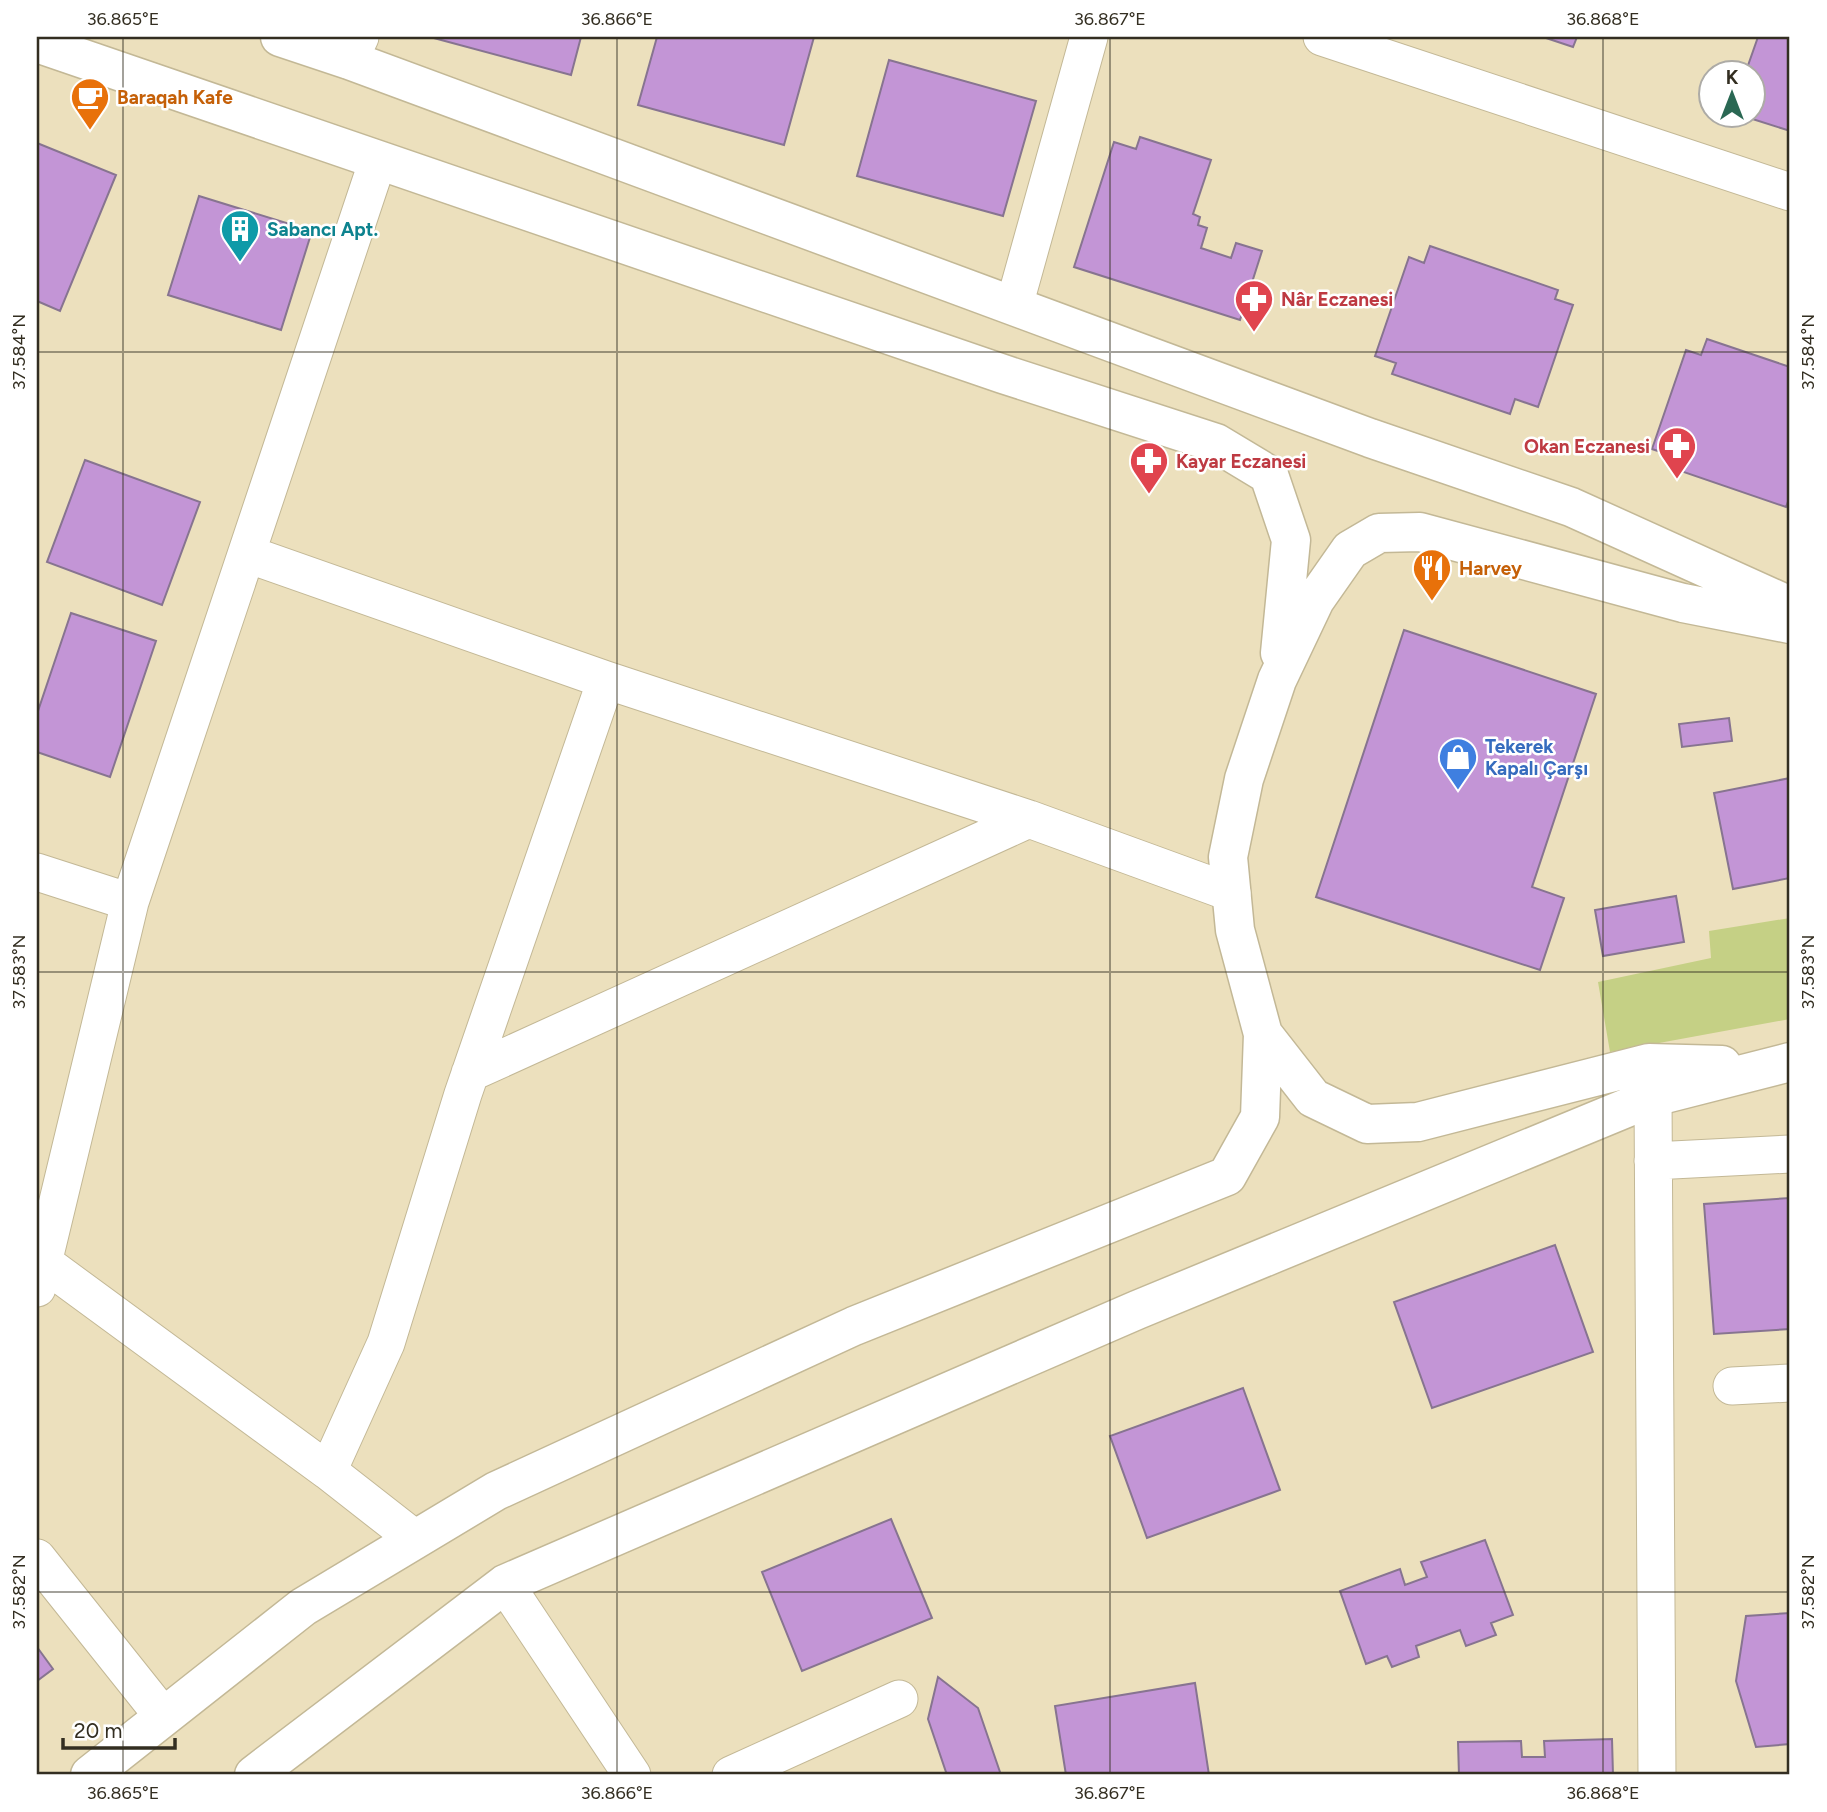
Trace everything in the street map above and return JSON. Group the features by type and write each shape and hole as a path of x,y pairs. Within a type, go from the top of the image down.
{"main road":[{"path":"280,37 355,48 1014,306 1370,438 1571,507 1790,606"},
{"path":"37,43 1003,374 1216,443 1269,475 1292,540 1277,680"},
{"path":"90,1775 303,1606 496,1491 854,1326 1227,1176 1260,1117 1263,1034 1235,930 1228,857 1244,779 1277,680 1315,600 1350,550 1379,533 1420,532 1683,603 1790,624"},
{"path":"1263,1034 1313,1098 1367,1124 1418,1122 1649,1063 1779,1065"},
{"path":"254,1775 505,1584 1137,1310 1653,1097 1779,1065"}],"street":[{"path":"1014,306 1089,37"},
{"path":"1322,37 1790,192"},
{"path":"378,160 130,902 40,1275 328,1471 415,1539"},
{"path":"247,554 606,680 1029,819 1232,893"},
{"path":"328,1471 386,1343 470,1073 606,680"},
{"path":"470,1073 1029,819"},
{"path":"37,872 130,902"},
{"path":"1653,1097 1657,1775"},
{"path":"1653,1161 1790,1154"},
{"path":"1732,1386 1790,1383"},
{"path":"37,1558 163,1716"},
{"path":"505,1584 632,1775"},
{"path":"730,1775 899,1699"}],"green space":[{"path":"1790,918 1790,1019 1610,1052 1598,982 1711,958 1709,931"}],"building":[{"path":"430,37 581,37 571,75"},
{"path":"657,37 814,37 784,145 638,105"},
{"path":"1543,37 1577,37 1573,47"},
{"path":"1758,37 1790,37 1790,131 1768,124 1768,60 1750,60"},
{"path":"889,60 1036,101 1003,216 857,176"},
{"path":"1140,137 1211,160 1193,214 1200,217 1198,225 1207,228 1201,248 1231,258 1236,243 1262,251 1240,320 1074,267 1114,142 1136,149"},
{"path":"37,143 116,175 60,311 37,301"},
{"name":"Sabancı Apt.","path":"199,196 312,231 281,330 168,295"},
{"path":"1430,246 1558,290 1555,299 1573,305 1538,407 1515,399 1510,414 1392,374 1396,363 1375,356 1409,257 1424,263"},
{"path":"1707,339 1790,367 1790,496 1786,507 1669,467 1673,456 1652,449 1686,350 1701,355"},
{"path":"85,460 200,502 162,605 47,562"},
{"path":"71,613 156,641 110,777 37,752 37,714"},
{"name":"Tekerek Kapalı Çarşı","path":"1404,630 1596,694 1532,887 1564,898 1540,970 1316,897"},
{"path":"1729,718 1732,741 1682,747 1679,724"},
{"path":"1790,778 1790,878 1733,889 1714,793"},
{"path":"1676,896 1684,942 1603,956 1595,910"},
{"path":"1790,1198 1790,1329 1714,1334 1704,1204"},
{"path":"1555,1245 1593,1352 1432,1408 1394,1302"},
{"path":"1243,1388 1280,1490 1147,1538 1110,1436"},
{"path":"891,1519 932,1618 802,1671 762,1572"},
{"path":"1485,1540 1513,1615 1491,1623 1496,1635 1466,1646 1460,1630 1416,1646 1419,1657 1392,1667 1387,1656 1366,1664 1340,1591 1400,1569 1405,1585 1427,1577 1421,1562"},
{"path":"1790,1613 1790,1744 1756,1747 1736,1681 1746,1616"},
{"path":"37,1647 53,1669 37,1681"},
{"path":"938,1677 978,1708 1001,1775 947,1775 928,1719"},
{"path":"1195,1683 1209,1775 1066,1775 1055,1706"},
{"path":"1612,1739 1613,1775 1459,1775 1458,1742 1521,1741 1522,1757 1545,1757 1544,1741"}],"place":[{"name":"Baraqah Kafe","path":"90,131"},
{"name":"Sabancı Apt.","path":"240,263"},
{"name":"Nâr Eczanesi","path":"1254,333"},
{"name":"Okan Eczanesi","path":"1677,480"},
{"name":"Kayar Eczanesi","path":"1149,495"},
{"name":"Harvey","path":"1432,602"},
{"name":"Tekerek Kapalı Çarşı","path":"1458,791"}]}
